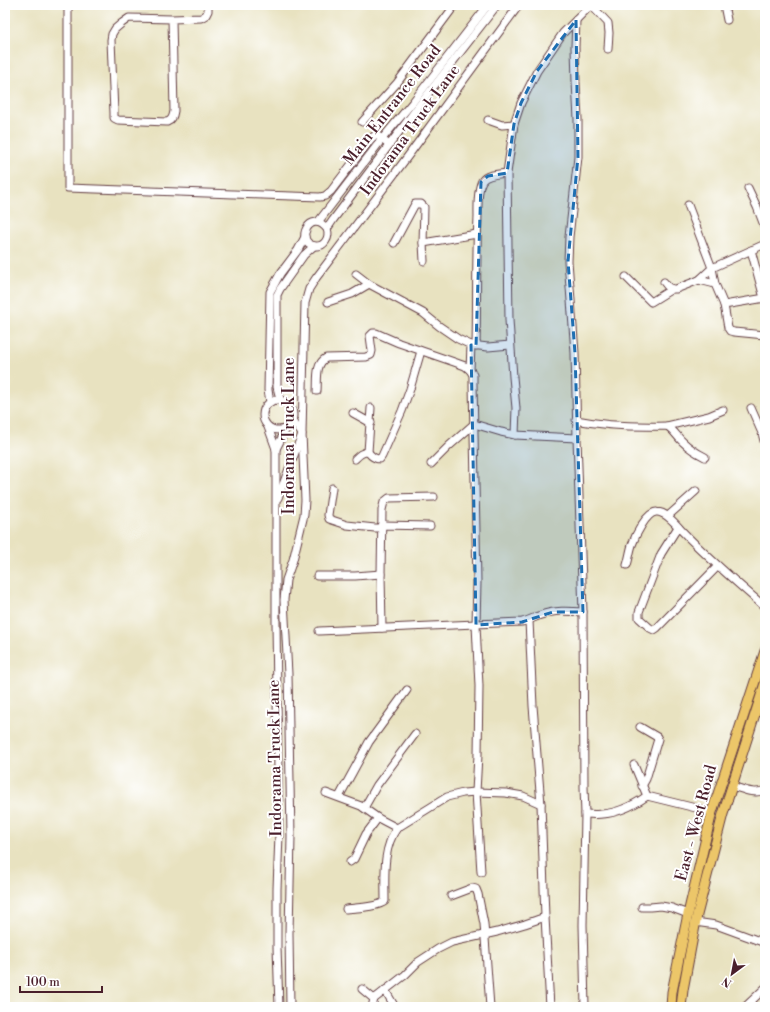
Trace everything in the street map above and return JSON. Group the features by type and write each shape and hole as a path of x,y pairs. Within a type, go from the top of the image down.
{"main road":[{"name":"East - West Road","path":"670,1007 688,914 712,812 765,651"},
{"name":"East - West Road","path":"681,1007 695,922 732,786 765,683"}],"street":[{"path":"68,5 68,188 320,197 331,192 374,136 378,136 389,145"},
{"path":"172,19 173,117 167,122 118,120 114,118 111,40 115,29 129,18 201,18 206,15 208,5"},
{"path":"362,122 397,83 455,5"},
{"name":"Main Entrance Road","path":"318,222 488,5"},
{"path":"327,229 417,108 497,5"},
{"name":"Indorama Truck Lane","path":"290,1007 288,682 284,600 286,580 299,538 306,500 302,434 305,303 309,289 519,5"},
{"path":"515,435 516,408 510,345 509,313 507,173 514,124 521,103 537,70 563,34 591,5 608,23 610,34 608,50"},
{"path":"724,5 728,20"},
{"path":"576,20 575,47 578,157 569,237 568,261 574,353 583,612 585,1007"},
{"path":"488,120 502,125 514,124"},
{"path":"470,370 474,345 479,191 483,179 488,176 507,173"},
{"path":"748,188 765,228"},
{"path":"394,244 415,204 421,204 424,207 424,261"},
{"path":"688,205 712,268 715,284 724,305 728,328 734,332 765,335"},
{"path":"270,402 268,390 270,292 280,274 298,250 305,237 305,231 308,225 318,222 325,225 327,229 328,235 326,241 320,245 314,246 304,255 277,295 277,387 280,400"},
{"path":"423,243 477,234"},
{"path":"305,237 307,241 314,246"},
{"path":"626,277 651,302 672,289 676,289 699,280 712,268 765,244"},
{"path":"724,305 764,298 751,250"},
{"path":"356,274 369,284 417,309 458,339 474,345 488,347 510,345"},
{"path":"699,280 715,284"},
{"path":"664,282 672,289"},
{"path":"328,302 352,294 369,284"},
{"path":"317,391 318,369 322,360 326,358 366,357 371,355 372,351 370,336 373,333 466,366 473,375 477,582 476,624 479,686 476,792 481,872"},
{"path":"368,452 377,459 380,459 382,456 408,396 421,351"},
{"path":"276,450 293,416 291,407 284,401 280,400 273,400 270,402 264,407 262,413 276,450 276,622 279,834 277,939 279,1007"},
{"path":"368,452 371,408"},
{"path":"751,408 762,433 765,445"},
{"path":"576,420 593,424 615,426 667,426 708,416 722,410"},
{"path":"352,413 371,423"},
{"path":"276,502 302,434 292,420"},
{"path":"474,424 515,435 577,438"},
{"path":"431,464 474,424"},
{"path":"667,426 674,431 682,442 693,451 704,457"},
{"path":"268,427 277,430 282,430 287,427"},
{"path":"355,459 358,455 368,452"},
{"path":"332,488 328,515 329,520 347,525 375,528 379,528 382,525 430,526"},
{"path":"668,516 696,491"},
{"path":"382,628 382,510 384,502 389,498 434,497"},
{"path":"627,565 632,544 646,518 658,512 668,516 704,554 765,607"},
{"path":"678,527 658,562 639,612 639,618 654,630 718,566"},
{"path":"316,576 381,574"},
{"path":"319,630 522,622 553,612 583,612"},
{"path":"529,621 533,706 541,804 550,1007"},
{"path":"276,622 286,625"},
{"path":"339,797 369,742 406,690"},
{"path":"640,727 658,739 646,779 642,786"},
{"path":"364,808 377,785 415,734"},
{"path":"634,764 647,796"},
{"path":"732,786 758,792 765,790"},
{"path":"346,909 384,903 384,870 392,834 397,828 448,797 463,793 476,792 506,793 523,796 541,804"},
{"path":"326,793 364,808 378,818 397,828"},
{"path":"585,814 602,814 617,811 637,803 647,796 712,812"},
{"path":"350,862 354,859 366,834 378,818"},
{"path":"451,896 472,888 476,890 480,901 484,924 490,1007"},
{"path":"642,907 650,908 661,906 688,914"},
{"path":"372,1007 374,999 405,976 418,962 438,949 452,942 485,935 545,917"},
{"path":"695,922 716,924 765,943"},
{"path":"746,1007 765,988"},
{"path":"362,989 374,999"},
{"path":"385,990 395,1007"}],"highlighted area":[{"path":"576,20 578,157 568,261 575,353 583,612 553,612 522,622 476,625 471,345 476,346 481,182 488,176 507,173 514,124 521,103 537,71"}]}
